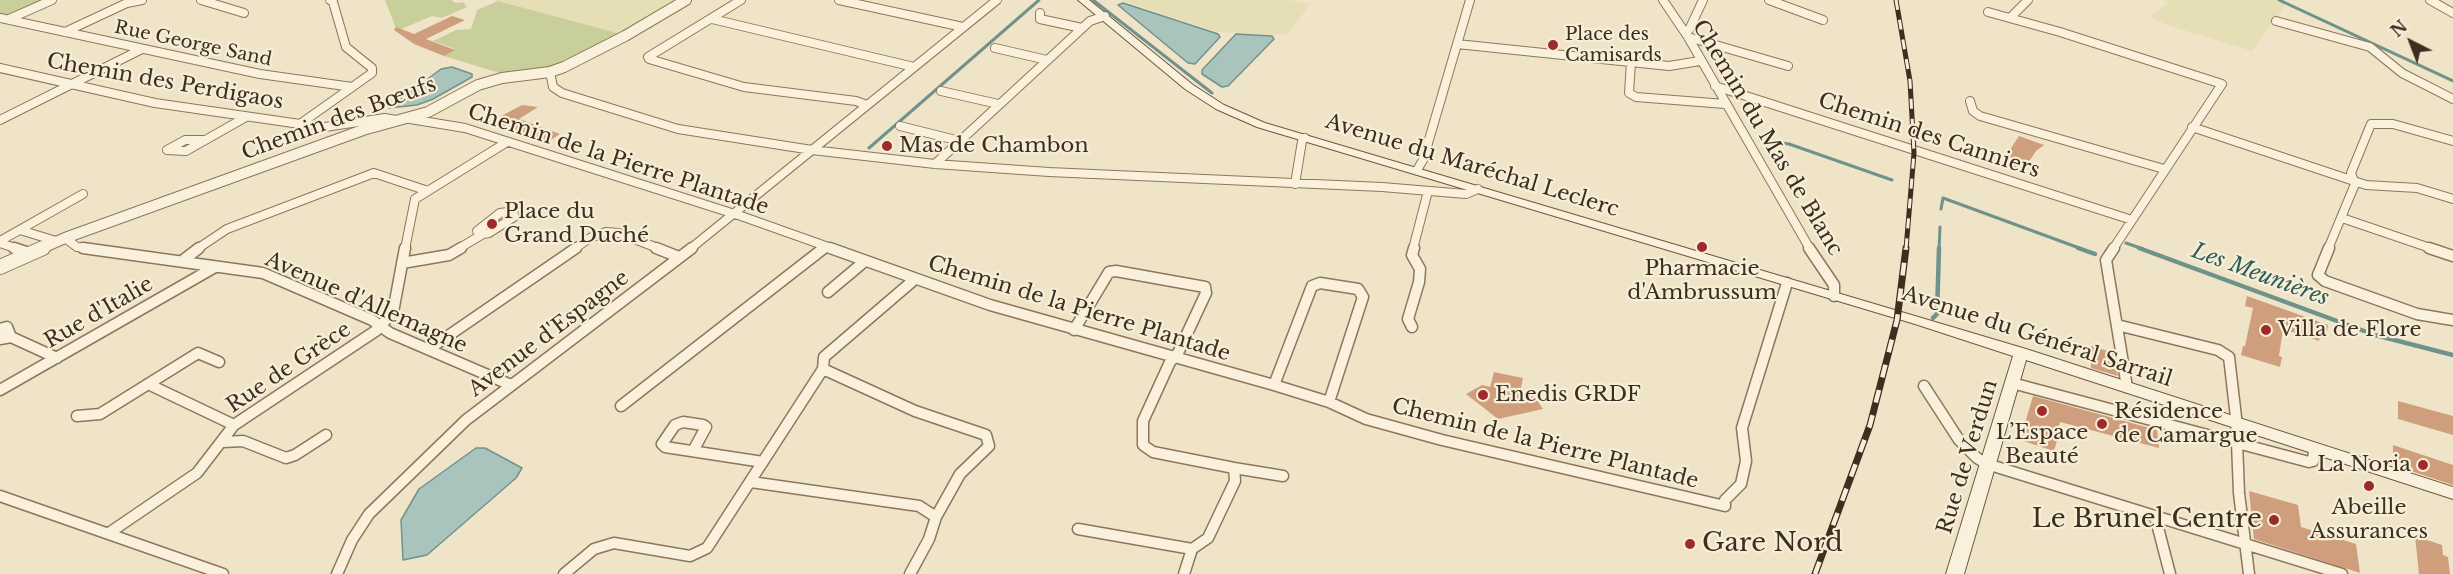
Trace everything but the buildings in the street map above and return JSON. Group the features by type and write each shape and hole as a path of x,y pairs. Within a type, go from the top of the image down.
{"main road":[{"name":"Avenue du Maréchal Leclerc","path":"1083,0 1160,64 1220,107 1261,125 1882,310"},
{"name":"Avenue du Général Sarrail","path":"1882,310 2020,352 2453,493"},
{"name":"Rue de Verdun","path":"1955,574 2020,352"}],"street":[{"path":"9,20 52,0"},
{"path":"65,32 127,3 142,0"},
{"path":"201,0 244,14"},
{"path":"300,124 372,73 372,68 346,47 333,2 330,0"},
{"name":"Chemin des Bœufs","path":"0,267 60,240 345,137 362,126 429,116 467,90 491,81 550,72 575,62 625,36 686,0"},
{"path":"741,0 648,57 649,59 744,87 856,101 867,105"},
{"path":"839,0 963,27"},
{"name":"Avenue d'Espagne","path":"337,574 352,540 369,514 466,420 735,215 997,0"},
{"path":"1417,170 1423,160 1470,0"},
{"name":"Chemin du Mas de Blanc","path":"1663,0 1686,34 1803,238 1834,285 1834,296"},
{"path":"1703,0 1686,34 1788,66"},
{"path":"1769,0 1823,20"},
{"path":"2010,18 2028,0"},
{"path":"2430,0 2453,13"},
{"path":"219,15 229,10"},
{"path":"1988,12 2222,84 2106,260 2127,387"},
{"path":"1040,13 1040,19 1082,28"},
{"path":"935,164 1090,21 1105,16"},
{"name":"Rue George Sand","path":"0,18 260,74 352,87"},
{"path":"712,19 914,67"},
{"path":"2276,21 2370,47 2402,73 2453,99"},
{"path":"1457,44 1669,66 1700,61"},
{"path":"994,48 1047,60"},
{"path":"0,120 142,49"},
{"path":"1631,62 1629,93 1636,97 1725,104"},
{"name":"Chemin des Perdigaos","path":"0,68 69,85 246,117 325,127 362,126"},
{"path":"550,72 553,87 562,93 668,126 812,150 935,164 1466,194 1478,189"},
{"name":"Chemin des Canniers","path":"1714,86 2132,220"},
{"path":"941,91 999,104"},
{"path":"1970,101 1973,111 1980,116 2164,169"},
{"name":"Chemin de la Pierre Plantade","path":"429,116 451,127 465,128 735,215 915,279 1074,330 1329,402 1366,419 1442,440 1725,506 1725,500 1741,483 1746,461 1742,428 1787,283"},
{"path":"204,140 246,117"},
{"path":"2453,141 2393,124 2371,124 2351,173 2355,184 2318,275 2320,278 2417,314 2453,320"},
{"path":"900,126 960,141"},
{"name":"Chemin des Perdigaos","path":"325,127 345,137"},
{"path":"2192,127 2354,179 2366,185 2417,188 2453,199"},
{"path":"1295,184 1302,141 1305,138"},
{"path":"380,326 393,312 415,199 507,142"},
{"path":"182,261 214,236 227,229 374,174 428,191"},
{"path":"1412,327 1408,319 1419,282 1420,269 1412,255 1428,191"},
{"path":"0,242 83,194"},
{"path":"2342,219 2453,256"},
{"name":"Avenue d'Allemagne","path":"20,230 60,240 77,247 263,273 372,320 390,333 511,385"},
{"path":"429,350 590,237 606,232 619,233 679,257"},
{"path":"402,262 449,255 483,234"},
{"path":"0,242 29,253"},
{"path":"621,406 825,247"},
{"path":"828,292 865,261"},
{"name":"Rue d'Italie","path":"0,390 215,267"},
{"path":"1074,330 1109,272 1116,271 1205,287 1206,293 1170,362 1143,421 1143,445 1153,452 1284,477"},
{"path":"564,574 594,549 614,543 690,556 707,548 823,369 824,357 915,279"},
{"path":"1274,386 1312,286 1320,283 1358,289 1363,297 1329,402"},
{"path":"2117,325 2224,352 2229,357 2244,544 2249,574"},
{"name":"Rue de Grèce","path":"109,533 197,473 234,425 380,326"},
{"path":"0,329 7,327 11,337"},
{"path":"0,339 11,337 57,358"},
{"path":"77,416 100,414 198,353 219,362"},
{"path":"823,369 915,411 986,435 989,446 960,474 936,517 929,539 910,574"},
{"path":"2012,383 2309,462 2313,461 2314,449"},
{"path":"148,384 234,425"},
{"path":"1924,386 1959,440 1977,458 1987,464 2342,574"},
{"path":"223,441 243,441 286,458 295,455 326,435"},
{"path":"693,451 763,462"},
{"path":"1184,574 1192,549 1208,538 1235,482 1234,468"},
{"path":"751,482 919,506 936,517"},
{"path":"0,496 223,574"},
{"path":"2155,516 2170,574"},
{"path":"1078,530 1192,549"}],"shaded area":[{"path":"494,0 679,0 621,34"},
{"path":"1121,0 1289,0 1310,4 1288,35 1217,32"},
{"path":"2164,0 2277,0 2286,4 2252,51 2164,24 2151,16 2169,2"}],"green space":[{"path":"0,0 47,0 10,16 4,16 0,15"},
{"path":"385,0 451,0 456,3 463,2 467,7 442,18 432,16 397,31"},
{"path":"498,1 621,34 583,55 565,59 558,66 506,75 444,56 455,49 433,41 456,30 471,29 477,10"}],"water":[{"path":"1123,3 1218,34 1220,37 1195,64 1188,63 1118,5"},
{"path":"1236,34 1272,36 1274,39 1228,86 1222,87 1202,74 1202,70"},
{"path":"452,67 472,74 472,77 433,99 417,105 389,108 441,69"},
{"path":"476,448 485,448 522,468 516,478 427,555 403,560 401,520 419,489"}],"waterway":[{"path":"869,148 1039,0"},
{"path":"1093,0 1212,93"},
{"path":"2279,0 2453,81"},
{"name":"Les Meunières","path":"1760,140 1789,144 1892,180"},
{"name":"Les Meunières","path":"1941,209 1943,198 2082,249"},
{"path":"1939,249 1940,227"},
{"name":"Les Meunières","path":"2126,243 2143,249"},
{"path":"1933,318 1937,314 1939,248"},
{"name":"Les Meunières","path":"2078,248 2095,254"},
{"name":"Les Meunières","path":"2139,248 2375,335 2453,355"}],"railway":[{"path":"1896,0 1910,81 1914,153 1906,249"},
{"path":"1815,574 1870,425 1897,320 1906,248"}],"place":[{"name":"Place des Camisards","path":"1553,45"},
{"name":"Mas de Chambon","path":"887,146"},
{"name":"Place du Grand Duché","path":"492,224"},
{"name":"Pharmacie d'Ambrussum","path":"1702,247"},
{"name":"Villa de Flore","path":"2266,330"},
{"name":"Enedis GRDF","path":"1483,395"},
{"name":"L’Espace Beauté","path":"2042,411"},
{"name":"Résidence de Camargue","path":"2102,424"},
{"name":"La Noria","path":"2423,465"},
{"name":"Abeille Assurances","path":"2369,486"},
{"name":"Le Brunel Centre","path":"2274,520"},
{"name":"Gare Nord","path":"1690,544"}]}
